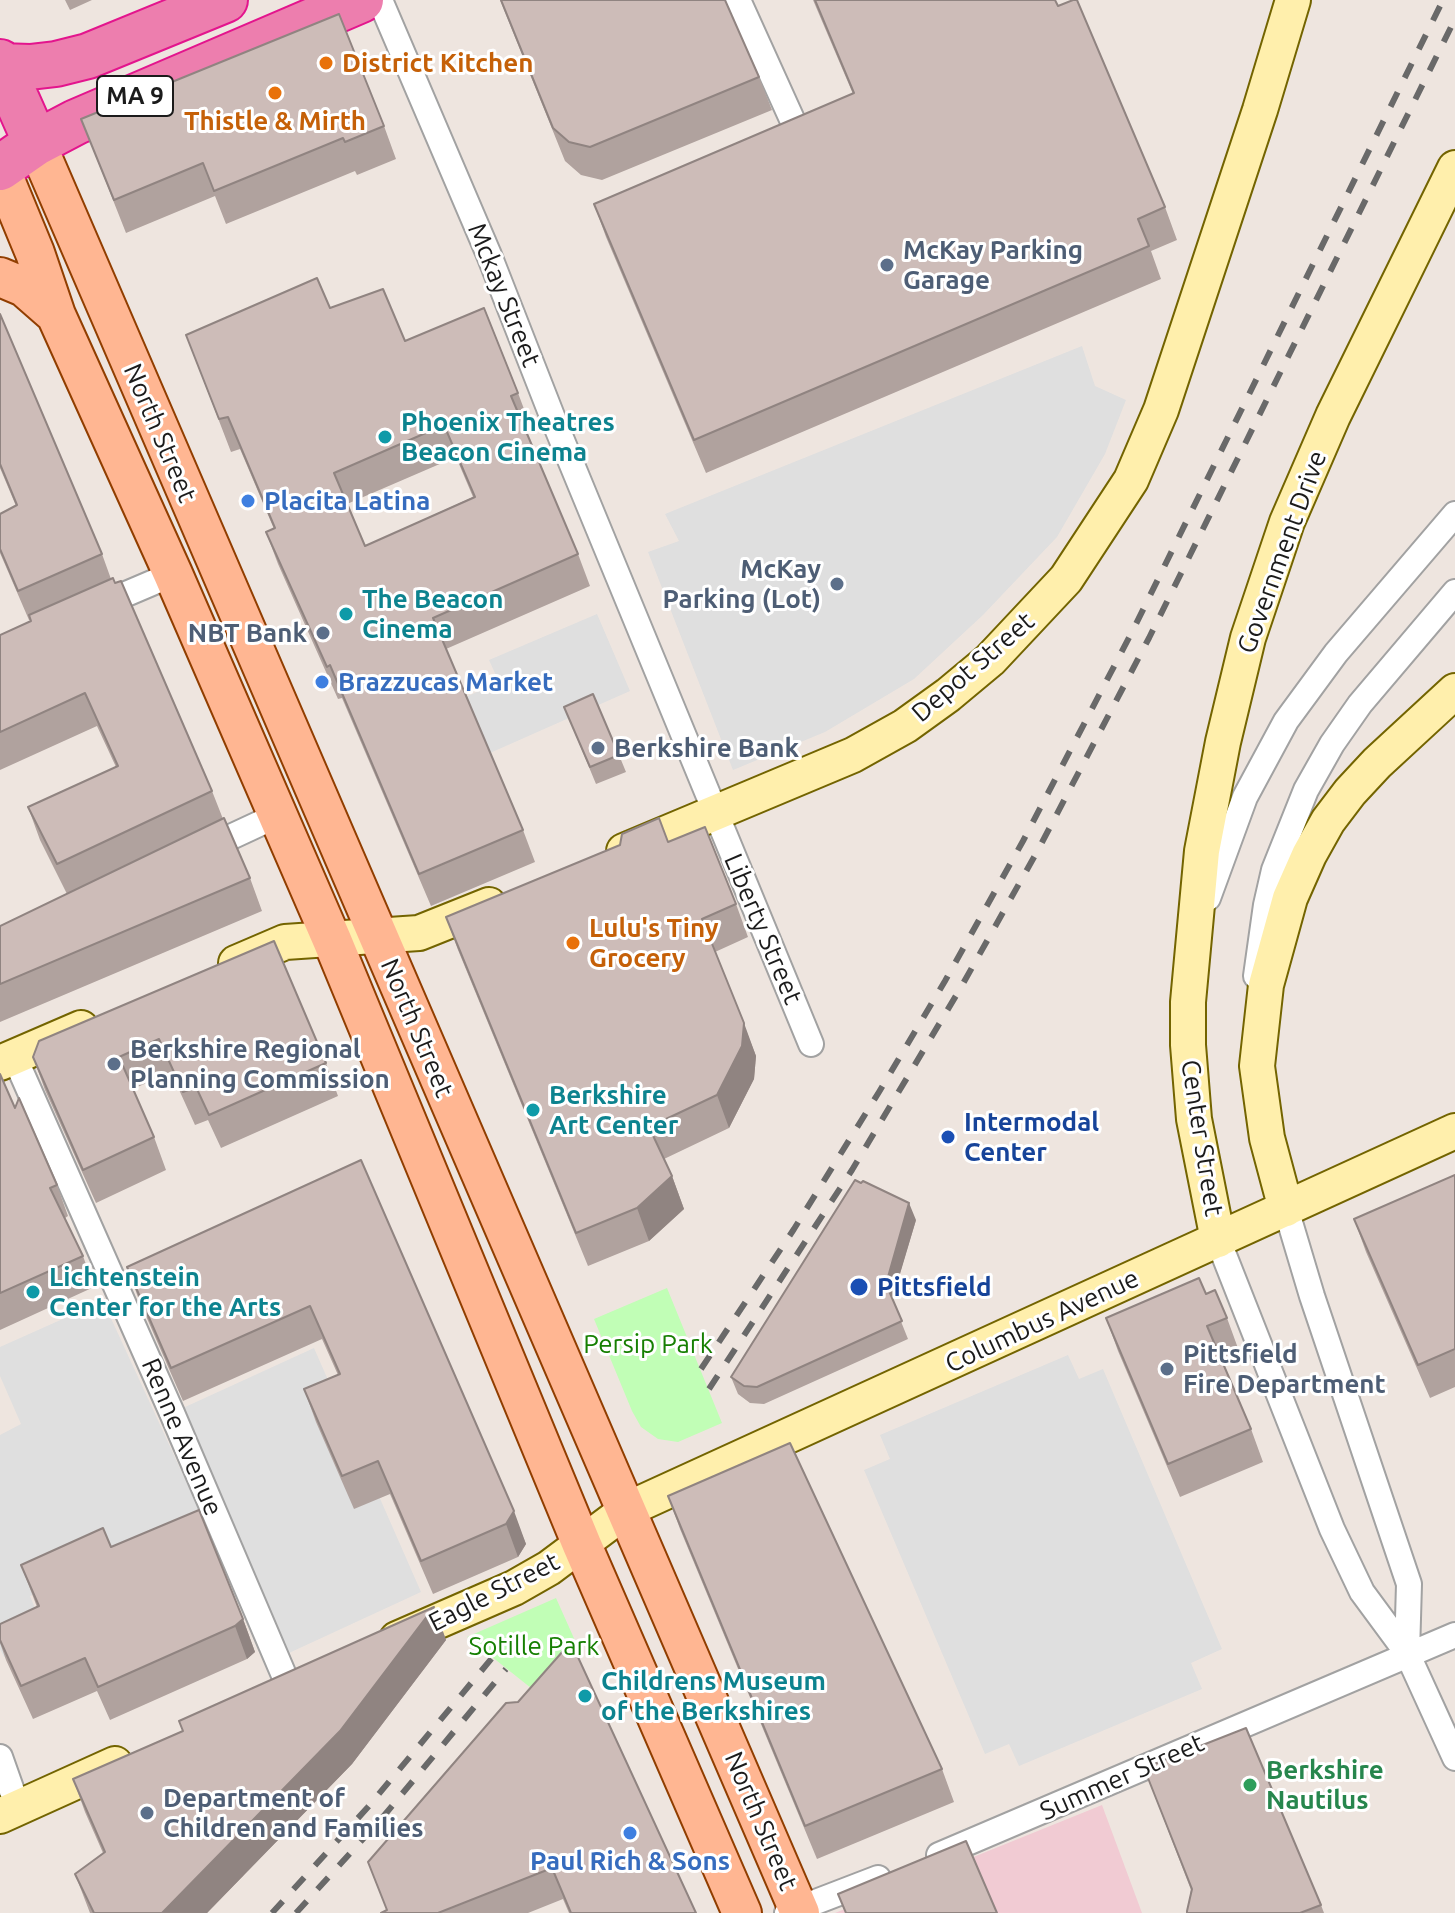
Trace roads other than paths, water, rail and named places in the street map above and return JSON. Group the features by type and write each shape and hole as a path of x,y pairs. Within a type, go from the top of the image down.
{"highway":[{"name":"MA 9","path":"1,65 56,64 88,56 225,0"},
{"name":"MA 9","path":"36,143 236,51 361,0"},
{"path":"0,168 36,143 1,65"}],"main road":[{"name":"North Street","path":"36,143 628,1509 795,1912"},
{"name":"North Street","path":"0,168 35,253 56,315 173,574 332,940 582,1545 742,1913"},
{"path":"0,277 24,287 56,315"}],"street":[{"name":"Mckay Street","path":"380,0 489,255 715,814"},
{"path":"738,0 800,137"},
{"name":"Depot Street","path":"595,862 853,755 905,726 990,660 1066,579 1131,480 1161,410 1293,0"},
{"name":"Government Drive","path":"1190,962 1202,851 1228,719 1258,604 1287,522 1333,416 1455,168"},
{"name":"Center Street","path":"1455,514 1328,663 1270,748 1214,878 1190,962 1188,1045 1194,1119 1218,1240 1332,1529 1362,1592 1407,1653 1455,1758"},
{"path":"80,614 173,574"},
{"name":"Center Street","path":"1407,1653 1409,1584 1316,1310 1286,1209 1267,1138 1257,1066 1255,1020 1259,943 1274,870 1306,790 1353,714 1389,667 1455,592"},
{"path":"1257,1066 1266,985 1290,898 1309,855 1328,821 1350,792 1386,754 1455,691"},
{"name":"Liberty Street","path":"715,814 811,1044"},
{"path":"182,859 278,815"},
{"path":"214,972 285,942 419,933 522,892"},
{"path":"7,1059 114,1014"},
{"name":"Renne Avenue","path":"7,1059 172,1413 288,1687"},
{"name":"Columbus Avenue","path":"628,1509 1455,1131"},
{"name":"Eagle Street","path":"369,1651 514,1588 549,1568 628,1509"},
{"name":"Summer Street","path":"795,1912 977,1841 1407,1653 1455,1635"},
{"path":"0,1757 9,1812 146,1751"}],"railway":[{"path":"701,1369 794,1229 879,1092 1023,841 1133,630 1443,0"},
{"path":"709,1389 852,1170 960,989 1038,850 1149,638 1455,19"},
{"path":"272,1913 368,1807 492,1658"},
{"path":"296,1913 382,1818 506,1669"}],"place":[{"name":"District Kitchen","path":"326,63"},
{"name":"Thistle & Mirth","path":"275,93"},
{"name":"McKay Parking Garage","path":"887,265"},
{"name":"Phoenix Theatres Beacon Cinema","path":"385,437"},
{"name":"Placita Latina","path":"248,501"},
{"name":"McKay Parking (Lot)","path":"837,584"},
{"name":"The Beacon Cinema","path":"346,614"},
{"name":"NBT Bank","path":"323,633"},
{"name":"Brazzucas Market","path":"322,682"},
{"name":"Berkshire Bank","path":"598,748"},
{"name":"Lulu's Tiny Grocery","path":"573,943"},
{"name":"Berkshire Regional Planning Commission","path":"114,1064"},
{"name":"Berkshire Art Center","path":"533,1110"},
{"name":"Intermodal Center","path":"948,1137"},
{"name":"Pittsfield","path":"859,1287"},
{"name":"Lichtenstein Center for the Arts","path":"33,1292"},
{"name":"Pittsfield Fire Department","path":"1167,1369"},
{"name":"Childrens Museum of the Berkshires","path":"585,1696"},
{"name":"Berkshire Nautilus","path":"1250,1785"},
{"name":"Department of Children and Families","path":"147,1813"},
{"name":"Paul Rich & Sons","path":"630,1833"}],"park label":[{"name":"Persip Park","path":"648,1344"},
{"name":"Sotille Park","path":"534,1646"}]}
